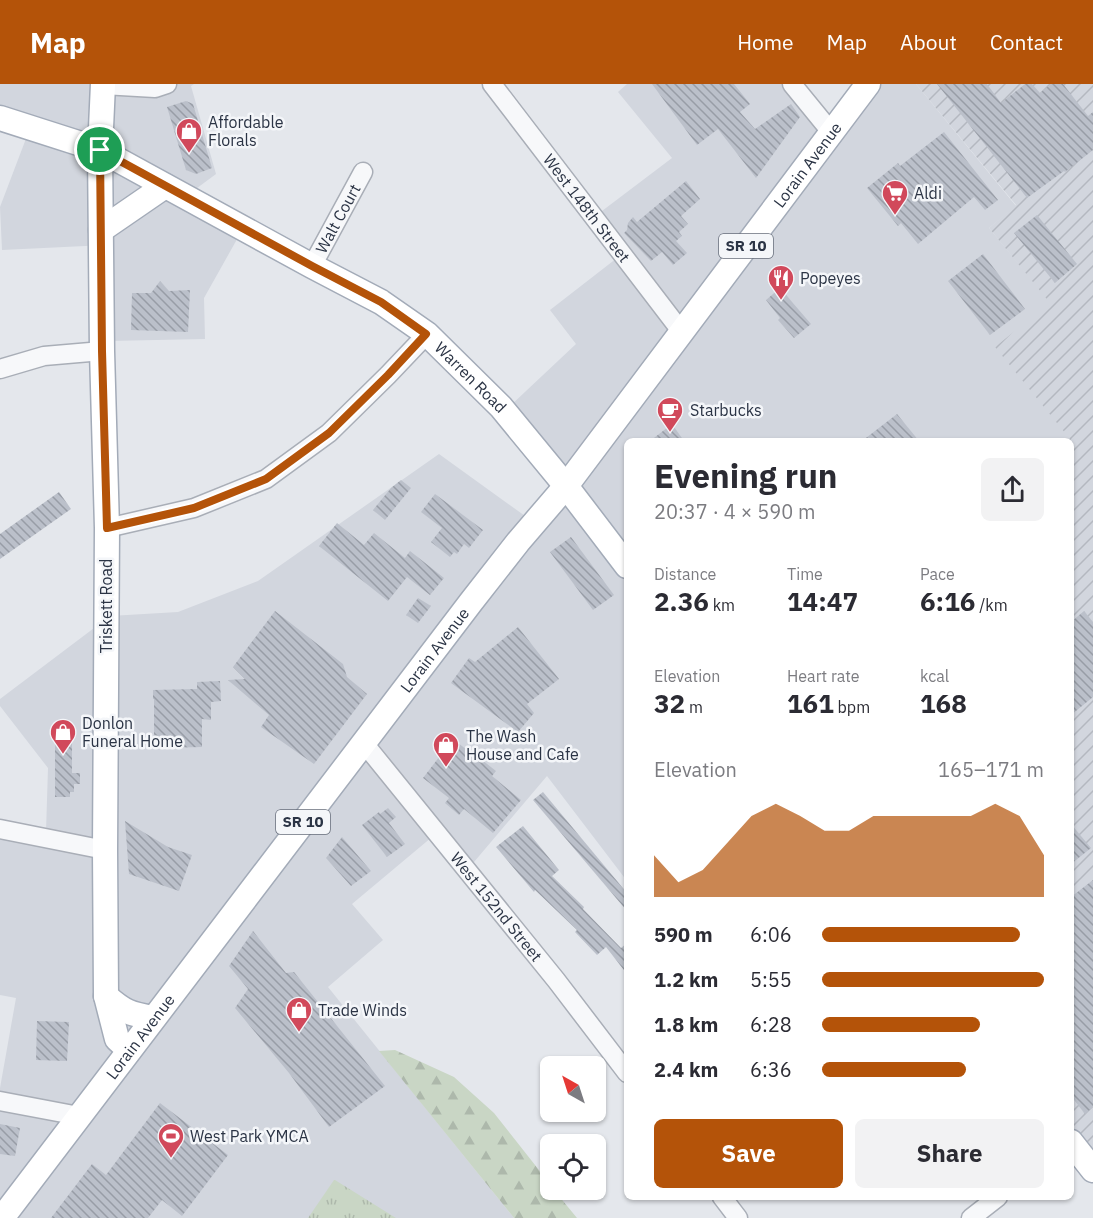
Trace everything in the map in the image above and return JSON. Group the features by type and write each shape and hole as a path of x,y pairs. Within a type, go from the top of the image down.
{"main road":[{"name":"Lorain Avenue","path":"2,1218 363,742 518,542 566,486 868,84"},
{"name":"Triskett Road","path":"103,85 100,150 107,528 106,996 117,1039 129,1050"},
{"name":"Warren Road","path":"0,118 100,150 381,302 426,334 501,407 566,486 624,562"},
{"path":"101,230 165,186"},
{"path":"106,996 130,1014 153,1018"},
{"path":"1074,1146 1093,1170"}],"street":[{"path":"103,85 155,88 167,84"},
{"name":"West 148th Street","path":"492,84 681,331"},
{"path":"792,84 832,133"},
{"name":"Walt Court","path":"312,266 363,171"},
{"path":"107,528 194,508 266,479 329,433 426,334"},
{"path":"0,369 44,356 102,351"},
{"name":"West 152nd Street","path":"363,742 624,1068"},
{"path":"0,829 105,850"},
{"path":"0,1101 79,1116"},
{"path":"724,1200 738,1218"},
{"path":"971,1218 994,1200"}],"shaded area":[{"path":"0,84 194,84 191,86 216,174 189,194 245,225 204,298 205,339 108,341 106,245 2,250 0,207 27,136 0,127"},
{"path":"627,84 783,84 831,145 877,84 916,84 1016,206 989,228 1051,303 1070,438 624,438 624,877 547,776 463,875 432,837 352,904 383,940 328,987 514,1218 0,1218 0,1088 16,998 0,995 0,825 46,832 48,768 0,706 0,699 110,616 178,612 258,581 439,454 532,521 564,477 509,407 576,344 550,310 626,251 598,214 672,158 618,92"},
{"path":"916,84 1093,84 1093,1176 1074,1152 1074,438 1069,438 995,347 1050,303 989,228 1016,205"}],"green space":[{"path":"395,1050 454,1077 494,1113 540,1171 540,1200 562,1200 577,1218 514,1218 379,1051"},
{"path":"335,1180 396,1218 308,1218"}],"building":[{"path":"652,84 734,84 750,104 740,112 755,129 791,104 800,117 756,178 718,129 697,145"},
{"path":"937,84 987,84 1001,103 1025,84 1032,84 1040,93 1051,84 1063,84 1088,116 1093,112 1093,150 1027,198"},
{"path":"186,101 193,104 212,168 196,174 186,170 167,107"},
{"path":"944,132 998,200 985,210 974,197 918,244 901,223 898,226 867,188 898,163 900,166"},
{"path":"686,181 700,199 681,216 688,224 679,232 682,236 676,241 687,253 673,265 662,252 651,261 624,233 628,223 633,217 637,222"},
{"path":"1037,215 1077,264 1055,283 1014,233"},
{"path":"983,254 1025,309 990,335 948,281"},
{"path":"160,281 169,291 190,290 188,332 131,330 132,293 151,293"},
{"path":"780,288 811,324 794,338 778,320 780,318 766,300"},
{"path":"897,414 917,438 866,438"},
{"name":"Starbucks","path":"672,424 682,438 654,438"},
{"path":"401,480 411,488 385,520 373,510 391,488"},
{"path":"59,492 71,509 0,559 0,534"},
{"path":"435,494 483,530 469,548 464,544 457,554 454,552 450,557 431,542 442,528 421,512"},
{"path":"337,523 364,545 374,533 405,558 410,551 444,578 430,595 407,577 388,601 319,546"},
{"path":"571,537 614,595 593,610 550,552"},
{"path":"418,598 431,606 418,623 406,615"},
{"path":"275,611 343,664 347,677 367,694 314,764 261,727 269,715 228,680 245,679 233,667"},
{"path":"1084,611 1093,622 1093,697 1074,713 1074,619"},
{"path":"518,627 559,679 527,704 534,713 518,732 451,683 469,658 475,662"},
{"path":"220,681 221,701 211,702 211,720 202,719 202,747 161,748 162,741 154,741 153,690 197,689 197,682"},
{"name":"Donlon Funeral Home","path":"55,736 72,736 72,773 80,773 80,784 74,784 74,792 70,792 70,797 55,797"},
{"path":"453,739 496,771 492,776 521,800 493,833 464,809 459,815 445,803 449,798 423,778"},
{"path":"543,792 624,889 624,907 533,800"},
{"path":"388,808 396,817 389,823 405,844 387,857 362,825"},
{"path":"125,821 168,847 192,855 179,891 129,874"},
{"path":"523,826 559,870 552,876 621,948 624,946 624,970 606,947 597,955 575,932 577,930 535,890 534,892 496,847"},
{"path":"1074,828 1091,848 1074,862"},
{"path":"342,837 371,871 351,886 326,858"},
{"path":"1093,880 1093,1107 1085,1114 1074,1100 1074,895"},
{"name":"Trade Winds","path":"253,931 286,973 294,972 385,1086 329,1127 289,1073 235,1008 248,989 229,966"},
{"path":"37,1021 69,1022 67,1061 36,1060"},
{"name":"West Park YMCA","path":"160,1103 228,1155 182,1216 162,1200 148,1218 51,1218 92,1164 106,1175"},
{"path":"0,1124 20,1128 15,1156 0,1154"}],"place":[{"name":"Affordable Florals","path":"189,154"},
{"name":"Aldi","path":"895,216"},
{"name":"Popeyes","path":"781,301"},
{"name":"Starbucks","path":"670,433"},
{"name":"Donlon Funeral Home","path":"63,755"},
{"name":"The Wash House and Cafe","path":"446,768"},
{"name":"Trade Winds","path":"299,1033"},
{"name":"West Park YMCA","path":"171,1159"}],"route":[{"path":"100,150 381,302 426,334 329,433 266,479 194,508 107,528 102,351 100,150"}]}
